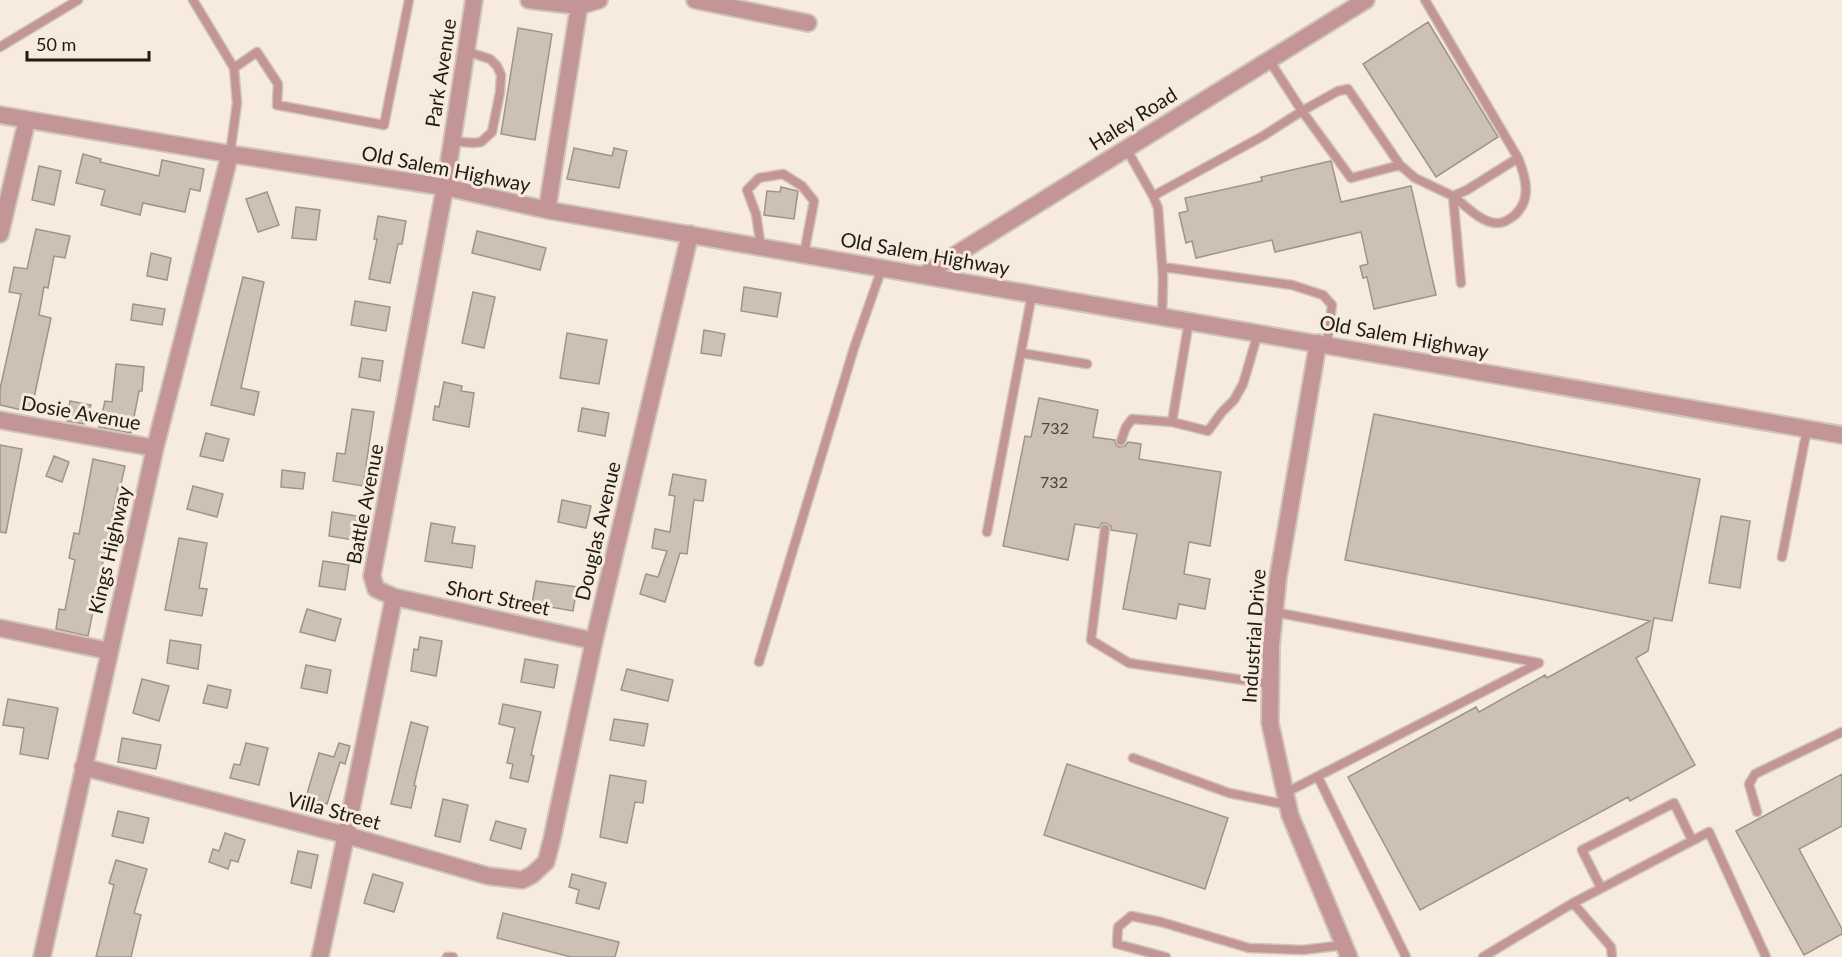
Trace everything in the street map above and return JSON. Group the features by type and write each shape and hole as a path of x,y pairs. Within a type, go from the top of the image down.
{"street":[{"name":"Park Avenue","path":"446,187 474,0"},
{"path":"529,0 580,3 600,0"},
{"path":"695,0 808,23"},
{"name":"Haley Road","path":"923,275 1366,0"},
{"path":"547,210 580,3"},
{"name":"Old Salem Highway","path":"0,115 230,154 446,187 547,210 1842,435"},
{"path":"0,234 27,120"},
{"name":"Kings Highway","path":"42,957 155,448 230,154"},
{"name":"Battle Avenue","path":"394,597 376,589 372,576 446,187"},
{"name":"Douglas Avenue","path":"552,839 594,640 690,234"},
{"name":"Industrial Drive","path":"1322,344 1278,578 1271,645 1270,723 1290,815 1347,951"},
{"name":"Dosie Avenue","path":"0,420 155,448"},
{"path":"320,957 394,597"},
{"name":"Short Street","path":"394,597 594,640"},
{"path":"0,628 109,651"},
{"name":"Villa Street","path":"83,768 346,835 488,876 522,880 546,862 552,839"}],"lane":[{"path":"0,47 78,0"},
{"path":"193,0 234,68 237,103 230,154"},
{"path":"234,68 257,52 278,84 277,105 384,125 409,0"},
{"path":"1153,196 1338,91 1348,89 1400,165 1415,178 1454,196 1481,217 1497,224 1509,220 1521,209 1527,195 1524,172 1425,0"},
{"path":"452,141 481,142 492,132 500,92 501,75 497,66 490,59 465,51"},
{"path":"1269,60 1302,111 1351,178 1400,165"},
{"path":"1126,148 1158,208 1162,267 1162,316"},
{"path":"1454,196 1518,158"},
{"path":"761,247 756,214 747,189 759,178 783,174 802,186 814,201 804,254"},
{"path":"1454,196 1461,283"},
{"path":"1162,267 1292,285 1323,295 1332,305 1333,314 1322,344"},
{"path":"759,663 851,358 882,268"},
{"path":"987,532 1032,294"},
{"path":"1172,422 1189,321"},
{"path":"1121,441 1132,419 1172,422 1208,431 1234,400 1243,384 1258,333"},
{"path":"1021,353 1087,364"},
{"path":"1782,557 1807,429"},
{"path":"1105,529 1091,640 1129,663 1270,684"},
{"path":"1133,758 1229,793 1286,799 1318,777 1539,663 1274,612"},
{"path":"1757,812 1749,784 1755,774 1842,732"},
{"path":"1318,777 1406,957"},
{"path":"1601,888 1582,850 1674,803 1692,840"},
{"path":"1483,957 1573,903 1709,832 1766,957"},
{"path":"1573,903 1611,947 1612,957"},
{"path":"1166,957 1117,944 1118,927 1131,916 1161,922 1249,948 1347,951"},
{"path":"1271,957 1277,948"},
{"path":"447,957 453,957"}],"building":[{"path":"1428,22 1498,137 1436,177 1363,64"},
{"path":"518,28 552,34 535,140 501,134"},
{"path":"574,148 612,156 614,148 627,151 619,188 567,179"},
{"path":"83,154 101,159 100,162 159,176 162,160 204,169 200,191 190,189 185,212 143,203 140,215 101,205 105,190 76,183"},
{"path":"1331,161 1341,202 1411,186 1436,295 1374,309 1367,277 1363,278 1360,266 1368,264 1361,232 1275,252 1272,240 1196,258 1192,241 1186,243 1179,213 1188,211 1185,198 1262,181 1261,177"},
{"path":"39,166 61,171 54,205 32,200"},
{"path":"781,187 798,191 794,219 764,215 767,191 780,192"},
{"path":"267,192 279,225 258,232 246,199"},
{"path":"296,207 320,210 316,240 292,238"},
{"path":"378,216 406,221 402,244 398,244 390,283 369,279 377,239 374,239"},
{"path":"36,229 70,236 65,258 54,256 48,288 44,287 39,315 51,318 31,412 0,405 0,389 21,294 9,292 14,267 27,269"},
{"path":"477,231 546,248 540,270 472,253"},
{"path":"151,253 171,258 167,280 147,276"},
{"path":"243,277 264,282 241,388 259,392 254,415 211,405"},
{"path":"744,287 781,293 777,317 741,311"},
{"path":"473,292 495,297 484,348 462,343"},
{"path":"355,301 390,307 386,331 351,325"},
{"path":"133,304 165,309 162,325 131,320"},
{"path":"704,330 725,334 721,356 701,353"},
{"path":"567,333 607,340 599,384 560,378"},
{"path":"362,358 383,361 380,381 359,377"},
{"path":"116,364 144,367 142,391 139,391 131,433 99,427 105,401 112,402"},
{"path":"444,382 462,386 461,391 474,393 469,427 433,420 435,406 439,407"},
{"path":"1039,398 1098,410 1093,437 1115,440 1119,447 1125,446 1128,442 1141,444 1139,459 1221,472 1210,546 1189,542 1184,574 1210,579 1205,609 1179,604 1176,619 1123,609 1137,534 1111,530 1111,526 1106,523 1102,523 1099,528 1075,524 1068,560 1003,546 1025,436 1031,437"},
{"path":"70,401 91,405 84,424 67,421"},
{"path":"582,408 609,413 605,436 578,431"},
{"path":"352,409 374,412 363,486 333,481 337,453 345,454"},
{"path":"1374,414 1700,479 1672,621 1654,618 1648,651 1636,658 1695,765 1630,801 1628,797 1420,910 1348,777 1476,707 1479,712 1545,675 1547,678 1650,621 1345,560"},
{"path":"206,433 229,439 223,461 200,456"},
{"path":"0,445 22,449 6,533 0,532"},
{"path":"54,456 69,462 62,482 46,476"},
{"path":"93,459 125,466 120,488 118,487 88,636 56,629 59,609 65,610 75,560 69,558 74,533 79,534"},
{"path":"282,470 305,473 303,489 281,487"},
{"path":"673,474 706,480 703,501 694,500 687,554 680,553 665,602 640,594 646,574 658,577 667,551 652,548 655,529 670,532 675,496 669,495"},
{"path":"193,486 223,494 217,517 187,509"},
{"path":"562,500 591,506 586,528 558,522"},
{"path":"332,512 357,516 353,540 329,536"},
{"path":"1721,516 1750,521 1740,588 1709,583"},
{"path":"431,523 455,527 452,543 475,546 472,568 425,561"},
{"path":"179,538 207,543 199,588 207,589 202,616 165,610"},
{"path":"323,561 349,565 345,590 319,586"},
{"path":"536,581 577,587 573,611 532,604"},
{"path":"307,609 341,619 335,641 300,632"},
{"path":"420,637 442,641 436,676 411,671 414,649 418,650"},
{"path":"170,640 201,645 198,669 167,663"},
{"path":"525,659 558,665 554,688 521,682"},
{"path":"306,665 331,670 327,693 301,688"},
{"path":"627,669 673,680 668,701 621,690"},
{"path":"142,679 169,686 159,721 133,713"},
{"path":"208,685 231,690 227,708 203,703"},
{"path":"8,699 58,708 48,759 20,754 24,728 3,725"},
{"path":"503,704 541,712 531,755 534,756 528,782 510,778 513,764 507,763 515,728 499,724"},
{"path":"614,719 648,724 644,746 610,740"},
{"path":"411,722 428,727 411,808 391,804"},
{"path":"122,738 161,745 156,769 118,762"},
{"path":"246,743 268,748 259,785 230,778 234,764 240,765"},
{"path":"339,743 350,746 345,764 340,762 327,804 306,797 319,753 334,757"},
{"path":"1067,764 1228,818 1205,889 1044,835"},
{"path":"1842,774 1842,826 1799,849 1842,929 1842,934 1804,955 1736,831"},
{"path":"610,775 646,781 643,803 635,802 627,843 600,837"},
{"path":"443,799 468,805 460,842 435,836"},
{"path":"118,811 149,818 143,843 112,836"},
{"path":"496,821 526,829 521,849 490,840"},
{"path":"225,833 245,840 238,862 231,860 228,869 209,862 213,849 219,851"},
{"path":"298,851 318,855 311,888 291,883"},
{"path":"116,860 147,869 134,913 141,915 131,957 96,957 114,885 109,883"},
{"path":"373,874 403,883 394,912 364,903"},
{"path":"572,874 606,883 599,909 576,903 579,890 569,887"},
{"path":"503,913 619,942 615,957 571,957 497,938"}]}
